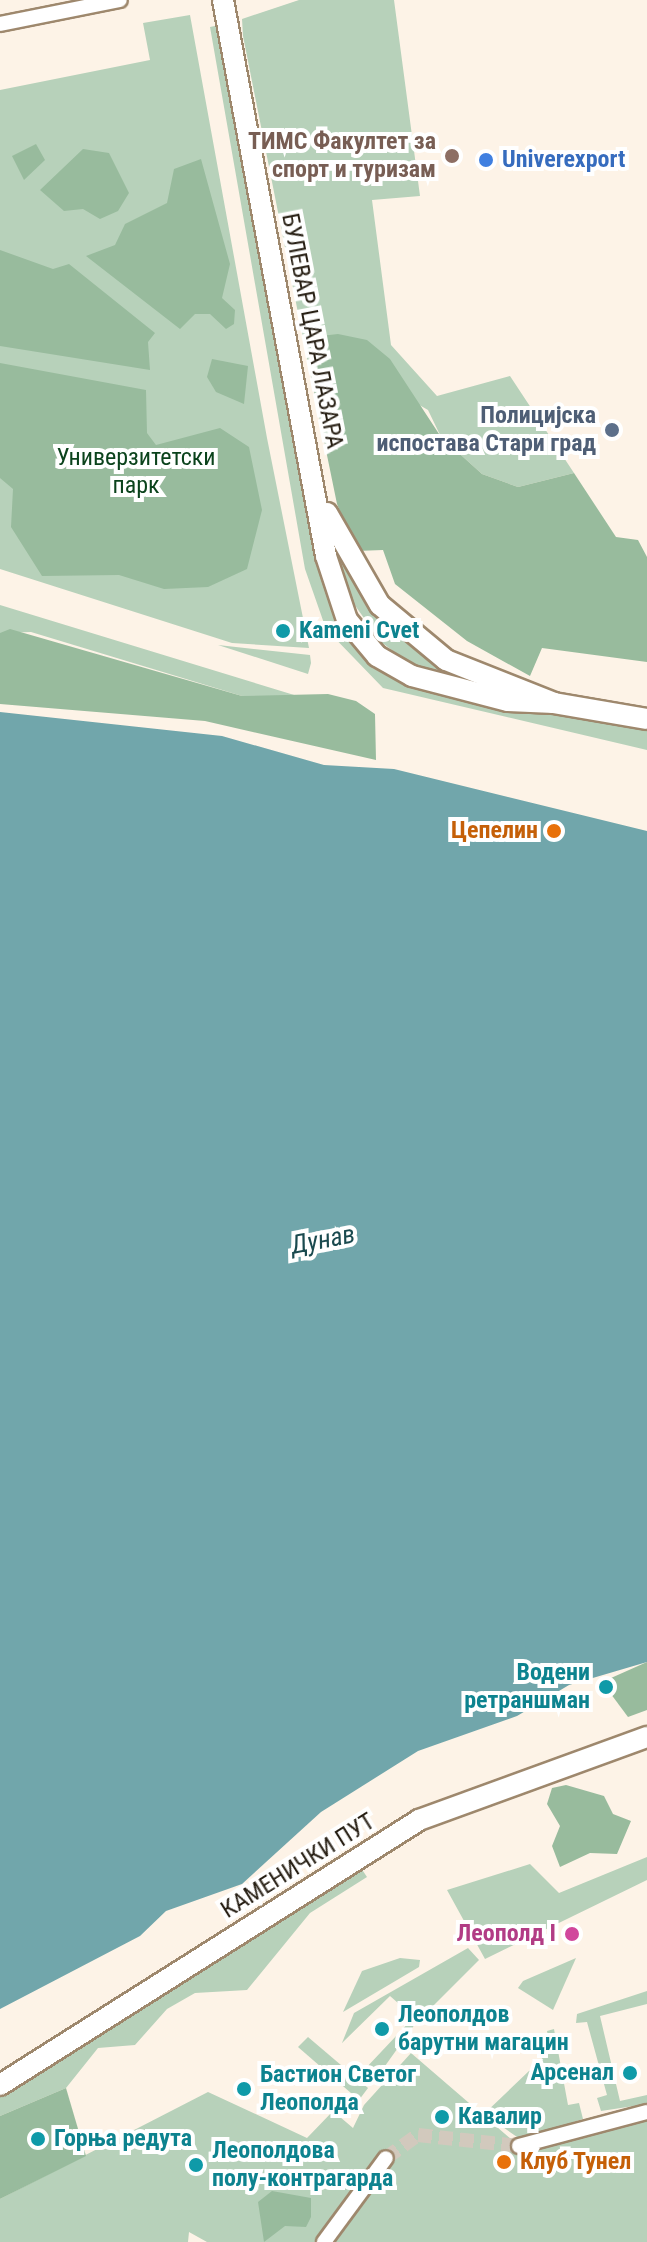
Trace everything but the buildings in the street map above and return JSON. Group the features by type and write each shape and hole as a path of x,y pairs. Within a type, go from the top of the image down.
{"main road":[{"name":"БУЛЕВАР ЦАРА ЛАЗАРА","path":"223,0 334,590 377,656 466,693 554,703"},
{"name":"БУЛЕВАР ЦАРА ЛАЗАРА","path":"315,483 355,571 426,646 476,675 554,703"},
{"path":"554,703 647,719"},
{"name":"КАМЕНИЧКИ ПУТ","path":"0,2085 419,1820 647,1737"}],"street":[{"path":"0,24 120,0"},
{"path":"519,2146 647,2112"},
{"path":"324,2242 386,2158"}],"green space":[{"path":"299,0 394,0 420,196 372,200 391,345 437,396 510,376 574,473 518,487 482,474 441,437 428,410 303,338 242,19"},
{"name":"Универзитетски парк","path":"190,15 267,438 309,648 232,643 0,569 0,90 150,60 143,23"},
{"path":"224,24 334,590 397,665 647,727 647,750 383,688 326,629 305,569 210,27"},
{"path":"36,144 45,160 24,180 12,156"},
{"path":"83,149 109,153 129,193 118,211 100,219 83,209 64,211 40,190"},
{"path":"201,159 230,264 222,298 235,310 234,324 226,329 210,314 195,314 180,329 86,256 115,245 125,224 167,203 174,169"},
{"path":"0,250 53,269 69,264 155,333 148,342 150,370 0,346"},
{"path":"338,334 367,340 390,359 441,437 482,474 518,487 574,473 616,537 638,540 647,557 647,662 542,648 530,676 467,641 395,584 383,550 356,551 337,504 303,338"},
{"path":"212,359 248,366 244,404 216,392 207,377"},
{"path":"0,363 146,390 147,433 156,445 220,428 249,447 262,510 247,569 208,587 164,589 119,575 42,576 11,527 13,489 0,478"},
{"path":"330,529 353,574 486,687 412,665 381,642 344,590"},
{"path":"0,605 304,698 242,696 31,632 0,633"},
{"path":"10,629 242,696 328,694 356,701 375,714 376,760 205,721 0,704 0,633"},
{"path":"218,645 310,655 311,663 308,674"},
{"path":"647,1662 647,1710 628,1717 602,1682"},
{"path":"566,1785 604,1796 613,1814 631,1821 617,1854 590,1853 560,1867 552,1846 560,1826 547,1804 552,1788"},
{"path":"647,1857 647,1880 485,1959 447,1890 530,1864 559,1893"},
{"path":"361,1868 367,1877 310,1913 247,1990 195,1993 167,2009 135,2045 98,2048 66,2088 0,2116 0,2093"},
{"path":"468,1948 479,1960 415,2024 375,2080 365,2069 414,2017 390,1996 342,2043 354,2013"},
{"path":"400,1958 420,1960 419,1967 343,2012 362,1971"},
{"path":"576,1958 553,2010 518,1988 523,1981"},
{"path":"647,1991 647,2004 600,2016 620,2101 647,2095 647,2104 601,2111 597,2098 607,2095 587,2022 576,2023 577,2014"},
{"path":"554,2029 568,2105 579,2103 583,2119 520,2139 484,2114 551,2050 547,2031"},
{"path":"308,2037 368,2088 359,2100 298,2047"},
{"path":"411,2053 526,2152 647,2119 647,2242 330,2242 382,2155 319,2242 207,2242 189,2232 188,2242 0,2242 0,2199 208,2092 307,2138 333,2111 353,2128 364,2105"},
{"path":"66,2088 86,2156 0,2199 0,2116"},
{"path":"272,2191 311,2198 311,2217 306,2227 285,2226 264,2242 258,2202"}],"water":[{"name":"Дунав","path":"0,712 222,736 324,765 394,769 647,831 647,1662 569,1685 517,1716 418,1751 321,1812 242,1884 166,1911 140,1936 0,2009"}],"tunnel":[{"path":"386,2158 418,2135 519,2146"}],"place":[{"name":"ТИМС Факултет за спорт и туризам","path":"452,156"},
{"name":"Univerexport","path":"486,160"},
{"name":"Полицијска испостава Стари град","path":"612,430"},
{"name":"Kameni Cvet","path":"283,631"},
{"name":"Цепелин","path":"554,831"},
{"name":"Водени ретраншман","path":"606,1687"},
{"name":"Леополд I","path":"572,1934"},
{"name":"Леополдов барутни магацин","path":"382,2029"},
{"name":"Арсенал","path":"630,2073"},
{"name":"Бастион Светог Леополда","path":"244,2089"},
{"name":"Кавалир","path":"442,2117"},
{"name":"Горња редута","path":"38,2139"},
{"name":"Клуб Тунел","path":"504,2162"},
{"name":"Леополдова полу-контрагарда","path":"196,2165"}]}
